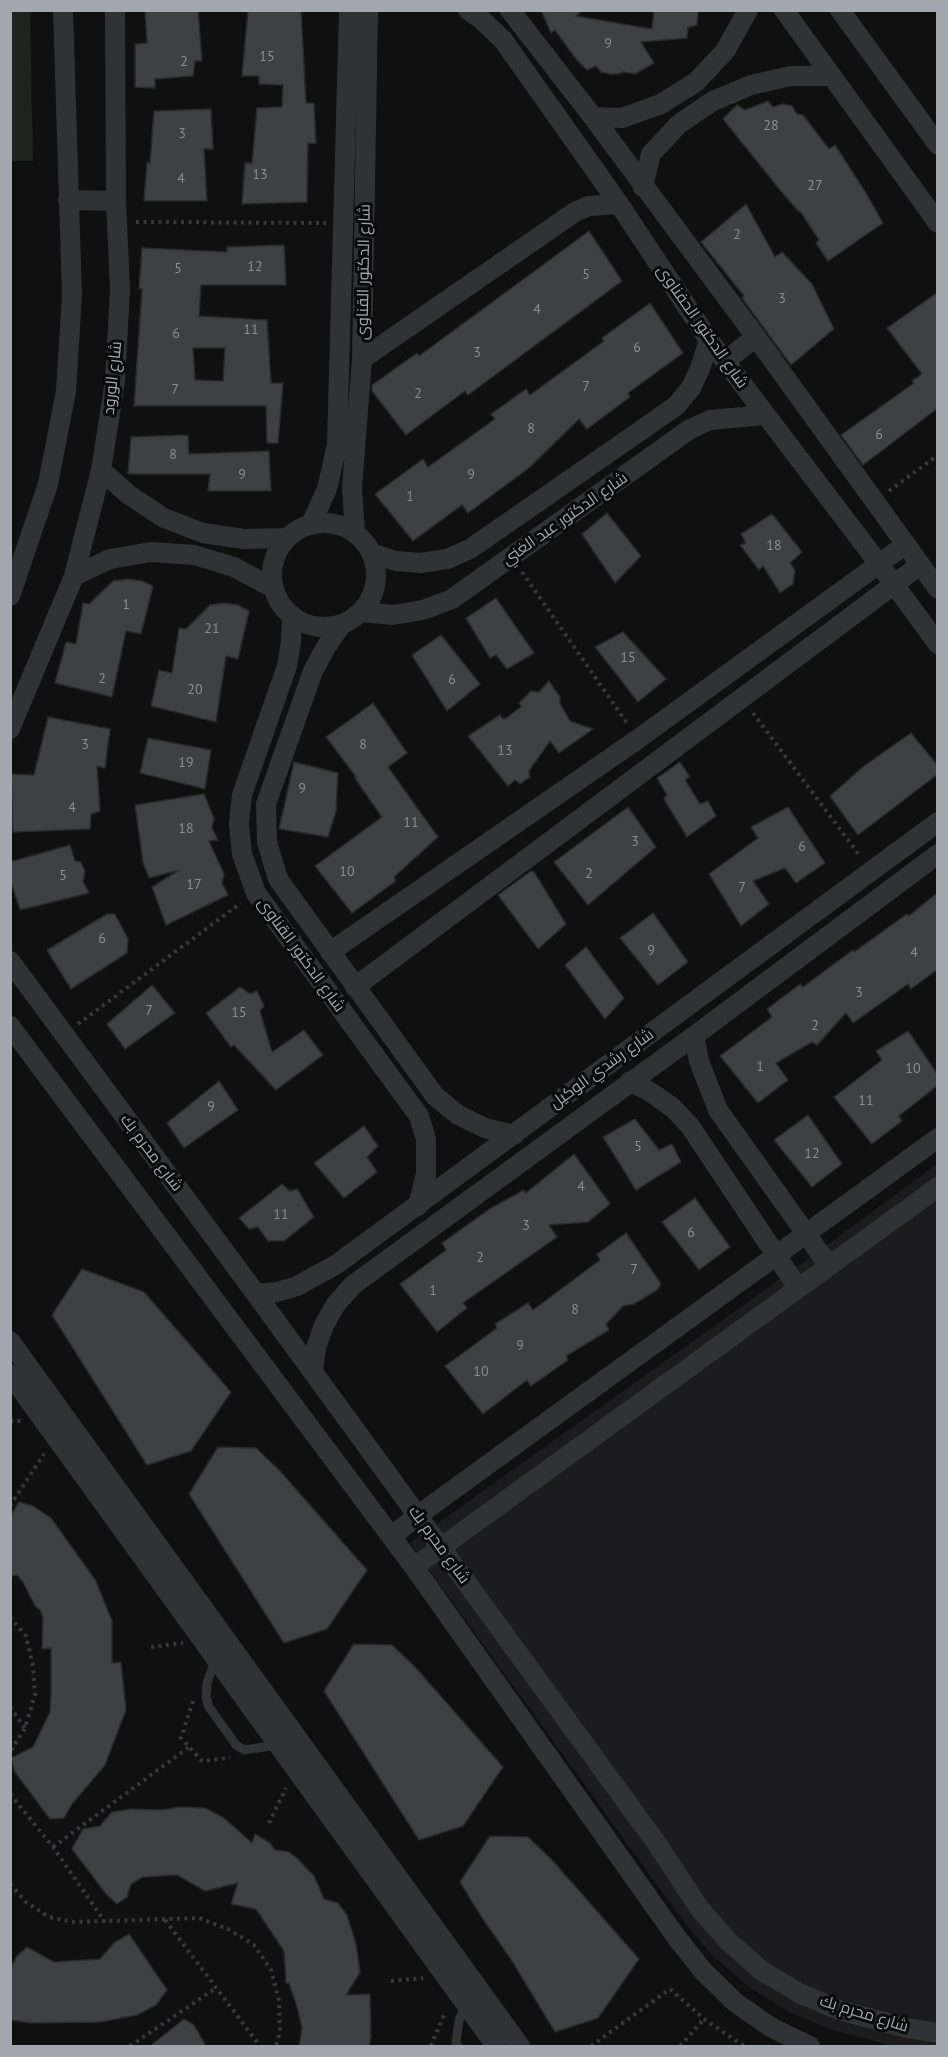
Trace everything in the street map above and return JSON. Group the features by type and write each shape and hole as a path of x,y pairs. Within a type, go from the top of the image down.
{"street":[{"path":"10,596 48,484 66,391 72,295 63,10"},
{"name":"شارع الورود","path":"10,729 74,576 101,470 116,370 120,289 116,201 115,10"},
{"name":"شارع الدكتور القناوى","path":"311,524 327,489 337,445 349,10"},
{"name":"شارع الدكتور القناوى","path":"356,533 352,489 362,359 368,10"},
{"name":"شارع الدكتور الحفناوى","path":"468,10 503,40 619,204 709,339 938,645"},
{"path":"510,10 593,117 938,589"},
{"path":"593,117 622,118 661,104 696,82 725,51 748,10"},
{"path":"784,10 938,223"},
{"path":"840,10 938,145"},
{"path":"643,187 651,154 679,124 713,101 751,85 791,76 831,76"},
{"path":"68,200 116,201"},
{"path":"362,359 575,212 589,206 619,204"},
{"path":"725,361 756,338"},
{"name":"شارع الدكتور عبد الغني","path":"371,553 396,561 422,563 447,559 470,549 676,406 691,388 701,366 709,339"},
{"name":"شارع الدكتور عبد الغني","path":"362,612 393,615 423,610 452,599 690,429 710,420 765,416"},
{"path":"101,470 129,495 164,518 202,533 244,539 287,538"},
{"path":"328,523 345,527 356,533 371,553 376,568 376,584 371,599 362,612 340,625 324,628 307,626 292,618 280,604 273,588 272,570 276,552 295,531 311,524 328,523"},
{"path":"330,952 638,739 905,544"},
{"path":"74,576 110,559 152,552 194,555 234,567 273,588"},
{"path":"356,987 920,565"},
{"name":"شارع الدكتور القناوى","path":"292,618 287,666 242,795 239,824 242,854 256,893 291,944 419,1116 426,1139 426,1174 418,1206"},
{"name":"شارع الدكتور القناوى","path":"340,625 313,671 266,804 267,842 279,879 312,928 435,1096 458,1115 485,1128 514,1135"},
{"name":"شارع رشدي الوكيل","path":"256,1294 277,1292 297,1286 337,1264 938,822"},
{"name":"شارع رشدي الوكيل","path":"313,1371 316,1348 324,1325 336,1304 353,1285 938,854"},
{"path":"291,944 312,928"},
{"name":"شارع محرم بك","path":"10,961 313,1371 655,1841 699,1908 728,1941 761,1970 799,1993 839,2010 908,2028 938,2033"},
{"name":"شارع محرم بك","path":"10,1026 414,1567 676,1938 704,1972 736,2003 772,2028 810,2046"},
{"path":"694,1036 705,1078 718,1110 829,1266"},
{"path":"630,1081 673,1108 690,1126 798,1288"},
{"path":"391,1537 938,1138"},
{"path":"414,1567 442,1549 938,1187"},
{"path":"337,1264 353,1285"},
{"path":"10,1341 520,2046"},
{"path":"10,1374 496,2046"}],"lane":[{"path":"216,1658 207,1683 206,1698 209,1707 236,1745 244,1750 278,1745"},
{"path":"458,2046 456,2043 459,2020 466,2005"}],"path":[{"path":"117,222 343,223"},
{"path":"874,502 938,455"},
{"path":"511,557 638,739"},
{"path":"742,698 871,871"},
{"path":"63,1035 256,893"},
{"path":"10,1506 55,1435"},
{"path":"10,1617 26,1636 33,1666 35,1695 25,1728 10,1752"},
{"path":"151,1647 203,1640"},
{"path":"10,1707 25,1728"},
{"path":"53,1847 189,1747"},
{"path":"269,1823 295,1768"},
{"path":"10,1794 53,1847 105,1922"},
{"path":"10,1884 26,1902 49,1917 74,1922 199,1918 228,1929 254,1945 271,1970 279,2001 280,2032 276,2046"},
{"path":"164,1919 260,2046"},
{"path":"391,1981 445,1976"},
{"path":"130,2046 216,1988"},
{"path":"591,2046 670,1989 704,2019 744,2046"},
{"path":"680,2046 704,2019"}],"shaded area":[{"path":"10,11 30,11 33,161 11,161"},
{"path":"937,1164 937,2046 893,2046 832,2030 789,2012 749,1987 713,1956 683,1921 410,1543 808,1259"}],"building":[{"path":"145,10 198,10 202,61 195,61 193,76 155,79 155,88 135,87 135,44 147,43"},
{"path":"248,10 301,10 306,103 314,103 316,143 308,143 307,202 242,204 245,163 252,163 257,108 282,107 283,85 259,84 259,76 242,76"},
{"path":"541,10 583,10 576,16 652,29 654,10 698,10 697,25 688,27 687,38 641,42 654,63 635,74 623,72 610,74 601,72 596,66 587,70 555,30 551,33"},
{"path":"768,101 773,107 783,104 792,106 797,114 803,115 829,149 835,145 883,223 828,261 816,243 819,240 800,211 780,190 723,119 737,105 745,110"},
{"path":"211,109 213,149 204,149 207,201 144,201 154,111"},
{"path":"746,204 775,257 782,252 812,284 834,329 791,365 742,298 744,296 701,242"},
{"path":"589,231 622,281 468,395 465,391 406,435 372,391 372,385 417,353 419,356"},
{"path":"284,245 286,285 201,285 199,316 267,320 271,383 283,383 278,443 267,443 266,406 134,406 142,289 139,289 142,248 227,252 227,247","holes":["193,348 225,348 223,381 195,380"]},
{"path":"938,292 938,408 863,465 841,435 914,383 912,381 922,374 887,328"},
{"path":"650,303 683,353 628,393 630,397 587,429 579,419 529,468 468,513 462,505 413,541 375,494 423,459 428,467 495,419 491,414 526,389 530,395 604,341 602,338"},
{"path":"188,435 189,454 269,451 271,491 208,491 210,474 128,474 131,437"},
{"path":"607,513 641,556 615,583 582,534"},
{"path":"772,514 802,552 790,563 795,570 793,584 780,593 763,566 759,570 740,545 746,543 741,534"},
{"path":"128,579 142,581 153,586 141,634 126,631 112,697 55,683 66,642 76,644 83,603 89,604 113,581"},
{"path":"496,598 534,653 507,669 496,655 490,658 466,618"},
{"path":"224,603 238,605 249,611 238,659 226,656 216,722 151,706 159,670 172,673 179,628 186,629 210,605"},
{"path":"623,632 666,679 638,702 595,647"},
{"path":"441,635 480,684 447,711 412,655"},
{"path":"549,681 560,697 560,703 570,721 593,729 559,753 550,741 529,771 530,777 520,784 515,780 508,786 468,736 500,715 503,719 506,718 521,707 519,703 531,691 539,692"},
{"path":"373,703 407,753 388,767 438,837 394,877 396,881 352,913 315,866 382,817 354,777 357,778 326,737"},
{"path":"48,717 110,729 105,768 97,766 100,811 91,814 90,829 13,832 11,774 34,775"},
{"path":"911,733 938,766 938,774 858,835 830,796 864,766"},
{"path":"148,738 211,750 205,789 140,773"},
{"path":"294,762 338,773 336,811 328,837 279,829"},
{"path":"680,762 690,777 685,780 700,804 708,801 716,816 687,837 664,799 667,795 657,778"},
{"path":"204,794 214,818 212,828 218,840 209,841 224,874 222,883 228,895 166,925 152,887 179,870 149,878 143,862 135,805"},
{"path":"628,807 656,847 588,905 554,862"},
{"path":"788,807 825,863 796,883 785,868 753,881 769,904 741,926 709,874 758,838 751,827"},
{"path":"70,845 75,861 81,862 85,871 83,881 89,893 20,910 10,879 10,862"},
{"path":"531,871 534,872 566,924 538,949 498,895"},
{"path":"938,892 938,969 911,989 908,984 853,1023 846,1013 817,1045 812,1042 776,1063 788,1080 758,1103 720,1056 772,1017 767,1009 800,984 803,987 853,950 854,952 907,914 909,916"},
{"path":"653,913 688,962 658,985 620,938"},
{"path":"107,914 115,914 128,939 127,953 71,989 47,950"},
{"path":"586,947 624,998 605,1019 565,965"},
{"path":"152,985 175,1013 125,1049 107,1024"},
{"path":"240,987 250,994 257,991 264,1006 260,1011 272,1052 304,1030 323,1055 276,1090 234,1045 231,1047 206,1013"},
{"path":"908,1031 938,1075 938,1085 899,1116 902,1121 872,1144 834,1097 882,1060 876,1051"},
{"path":"219,1081 238,1110 184,1148 167,1123"},
{"path":"808,1115 842,1164 812,1187 774,1140"},
{"path":"635,1119 659,1150 672,1144 681,1162 636,1190 603,1137"},
{"path":"364,1126 378,1146 367,1157 377,1172 344,1198 314,1163"},
{"path":"574,1154 610,1204 588,1222 549,1225 557,1237 463,1303 467,1308 437,1332 400,1284 446,1250 442,1243 491,1208 524,1190 526,1193"},
{"path":"282,1184 290,1191 297,1189 314,1217 284,1241 268,1241 258,1227 249,1229 239,1218"},
{"path":"695,1198 730,1247 699,1270 662,1222"},
{"path":"626,1233 661,1284 657,1290 634,1304 623,1306 606,1324 609,1330 566,1356 568,1360 531,1386 527,1380 483,1414 445,1366 497,1328 495,1324 528,1303 533,1310 600,1260 597,1254"},
{"path":"82,1269 144,1292 231,1392 191,1451 147,1465 52,1315"},
{"path":"218,1447 256,1448 280,1471 367,1570 327,1629 284,1643 189,1494"},
{"path":"19,1502 33,1506 51,1518 96,1581 112,1621 112,1663 121,1662 126,1710 105,1765 72,1804 64,1818 50,1819 15,1772 11,1758 33,1747 50,1712 51,1696 51,1648 42,1649 43,1618 23,1582 17,1575 10,1576 10,1517"},
{"path":"354,1644 392,1645 416,1668 503,1767 463,1826 419,1840 324,1691"},
{"path":"181,1807 205,1808 224,1818 252,1843 255,1834 270,1843 275,1850 289,1852 314,1876 324,1899 338,1903 347,1915 356,1944 360,1972 346,1995 370,1994 371,2037 369,2046 299,2046 302,2028 289,1983 286,1983 284,1951 256,1909 231,1904 238,1883 205,1891 177,1875 143,1877 131,1884 127,1897 117,1904 107,1895 72,1849 83,1829 100,1826 112,1812"},
{"path":"490,1836 528,1837 552,1860 639,1959 598,2018 555,2032 460,1882"},
{"path":"129,1934 167,1990 156,2005 137,2015 101,2022 31,2023 10,2020 10,1969 17,1956 27,1947 54,1962 100,1959 114,1943"},
{"path":"184,2019 194,2025 206,2046 150,2046"}]}
